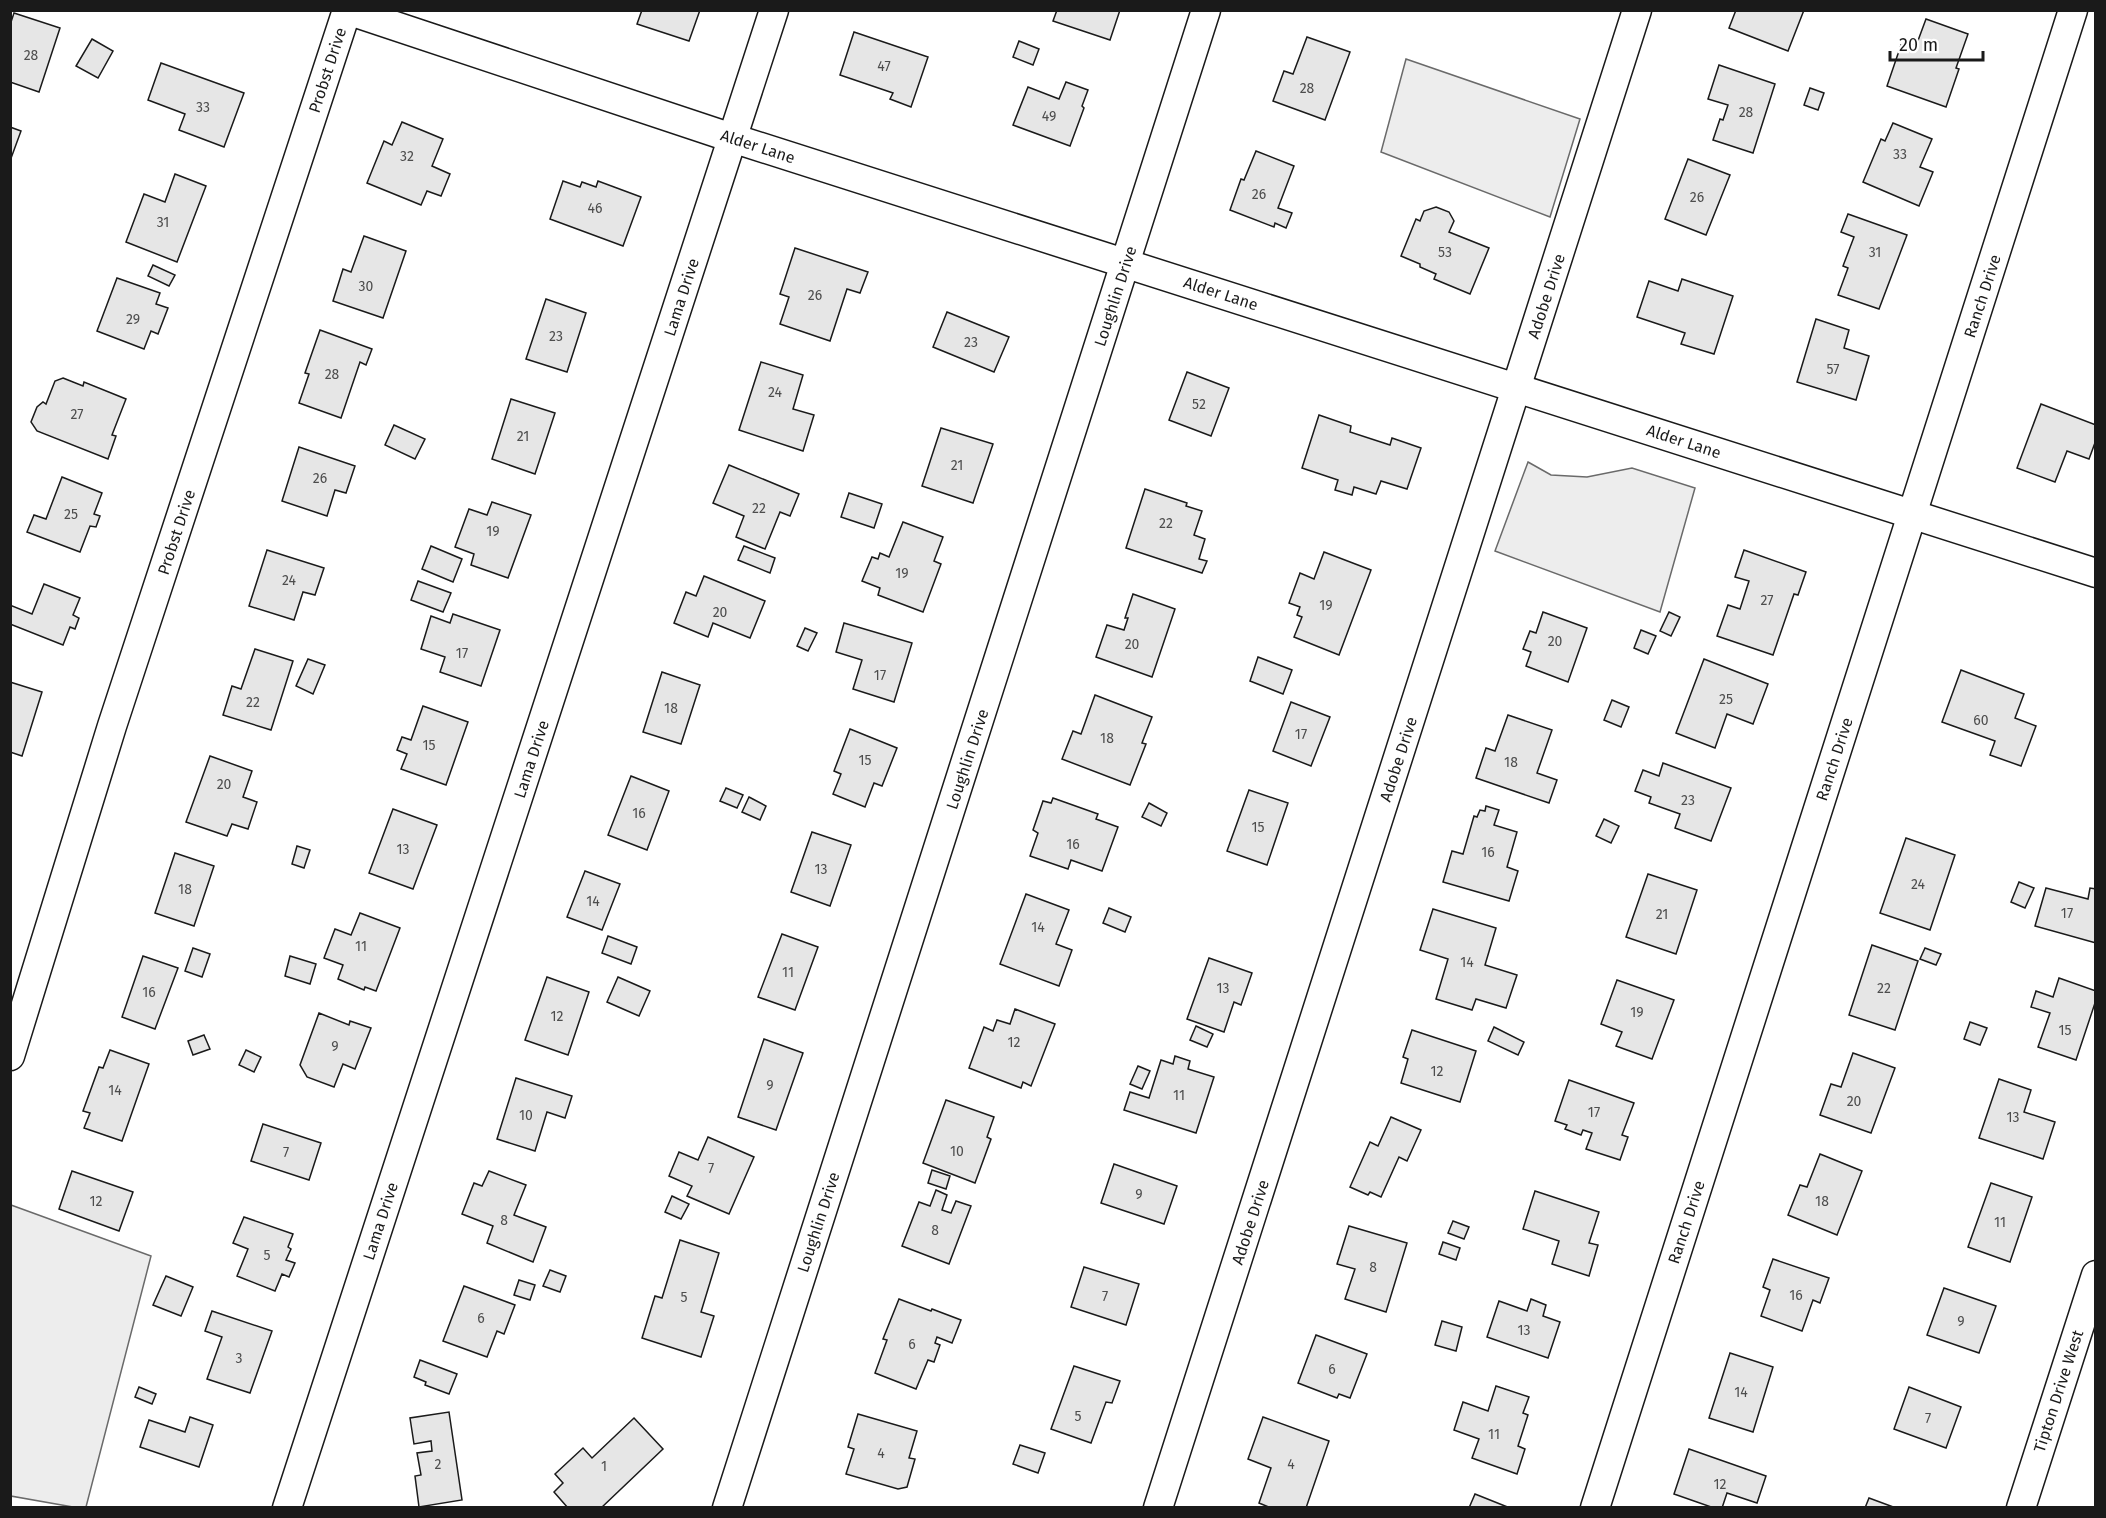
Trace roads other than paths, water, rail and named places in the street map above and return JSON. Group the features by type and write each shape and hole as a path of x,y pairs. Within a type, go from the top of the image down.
{"street":[{"name":"Alder Lane","path":"347,10 732,138 2096,573"},
{"name":"Probst Drive","path":"10,1056 112,726 347,10"},
{"name":"Lama Drive","path":"287,1508 774,10"},
{"name":"Loughlin Drive","path":"727,1508 1206,10"},
{"name":"Adobe Drive","path":"1158,1508 1637,10"},
{"name":"Ranch Drive","path":"1595,1508 2073,10"},
{"name":"Tipton Drive West","path":"2021,1508 2096,1275"}]}
